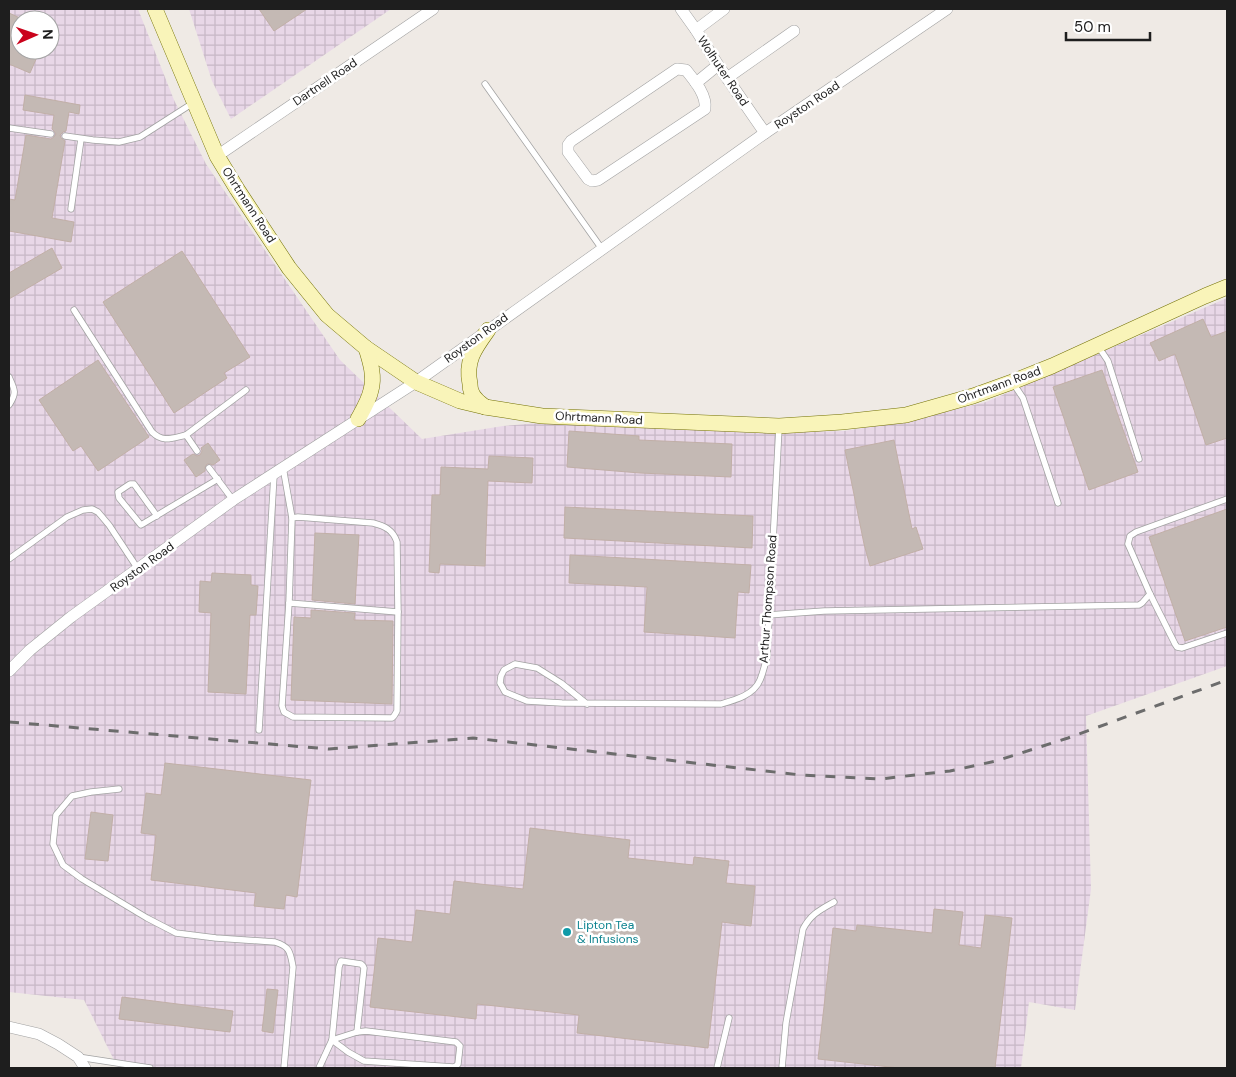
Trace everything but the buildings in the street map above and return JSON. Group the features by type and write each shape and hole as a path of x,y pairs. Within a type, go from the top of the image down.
{"main road":[{"name":"Ohrtmann Road","path":"155,9 217,156 289,268 327,315 366,348 416,382 460,401 542,416 779,426 906,415 973,396 1012,382 1052,366 1097,344 1227,287"},
{"path":"485,407 476,399 471,391 468,375 470,359 476,346 488,330"},
{"path":"358,419 371,391 370,361 366,348"}],"street":[{"name":"Dartnell Road","path":"217,156 433,9"},
{"name":"Wolhuter Road","path":"680,9 765,133"},
{"path":"696,30 724,9"},
{"name":"Royston Road","path":"9,671 30,650 71,617 234,500 416,382 765,133 947,9"},
{"path":"728,78 794,31"},
{"path":"696,83 718,65"},
{"path":"674,70 686,70 696,83 705,100 705,109 598,180 592,181 588,179 568,152 568,145 571,141 674,70"},
{"path":"9,1027 39,1034 58,1044 78,1057 85,1068"}],"lane":[{"path":"485,84 602,249"},
{"path":"65,136 119,142 140,137 194,102"},
{"path":"9,128 51,134"},
{"path":"71,209 81,139"},
{"path":"74,310 152,432 158,437 163,439 186,435 246,390"},
{"path":"1097,344 1108,361 1139,459"},
{"path":"9,377 15,395 9,405"},
{"path":"1012,382 1023,398 1058,503"},
{"name":"Arthur Thompson Road","path":"587,704 561,683 538,668 515,664 504,670 501,676 500,683 505,692 527,701 587,704 721,704 740,698 760,682 767,657 779,426"},
{"path":"186,435 197,451"},
{"path":"209,468 234,500"},
{"path":"279,471 292,518 289,603 282,706 284,712 293,717 389,719 397,711 398,612 396,542 392,532 383,526 373,523 292,518"},
{"path":"259,730 279,471"},
{"path":"157,516 134,484 130,484 118,492 119,498 140,525 142,525 157,516 218,479"},
{"path":"1227,499 1136,532 1130,536 1128,544 1150,594 1177,647 1182,648 1227,633"},
{"path":"9,559 67,517 83,510 92,509 98,512 109,525 138,570"},
{"path":"768,615 824,611 1139,605 1150,594"},
{"path":"289,603 398,612"},
{"path":"119,789 72,796 56,815 53,844 63,865 82,879 176,933 275,942 284,945 290,953 293,968 284,1068"},
{"path":"782,1068 786,1023 803,929 808,919 816,912 834,902"},
{"path":"319,1068 332,1040 341,961 364,966 357,1032"},
{"path":"717,1068 729,1018"},
{"path":"366,1031 456,1042 460,1046 458,1064 453,1067 364,1061 332,1040 366,1031"},
{"path":"78,1057 132,1067 150,1068"}],"shaded area":[{"path":"9,9 138,9 174,100 206,164 340,360 422,439 503,426 568,421 751,433 844,431 908,421 986,402 1227,298 1227,666 1086,716 1091,889 1075,1010 1029,1002 1021,1068 118,1068 84,1000 9,992"},
{"path":"189,9 391,9 231,119 212,81"}],"railway":[{"path":"9,722 329,749 473,738 801,775 880,779 950,771 996,761 1068,738 1227,680"}],"place":[{"name":"Lipton Tea & Infusions","path":"567,932"}]}
